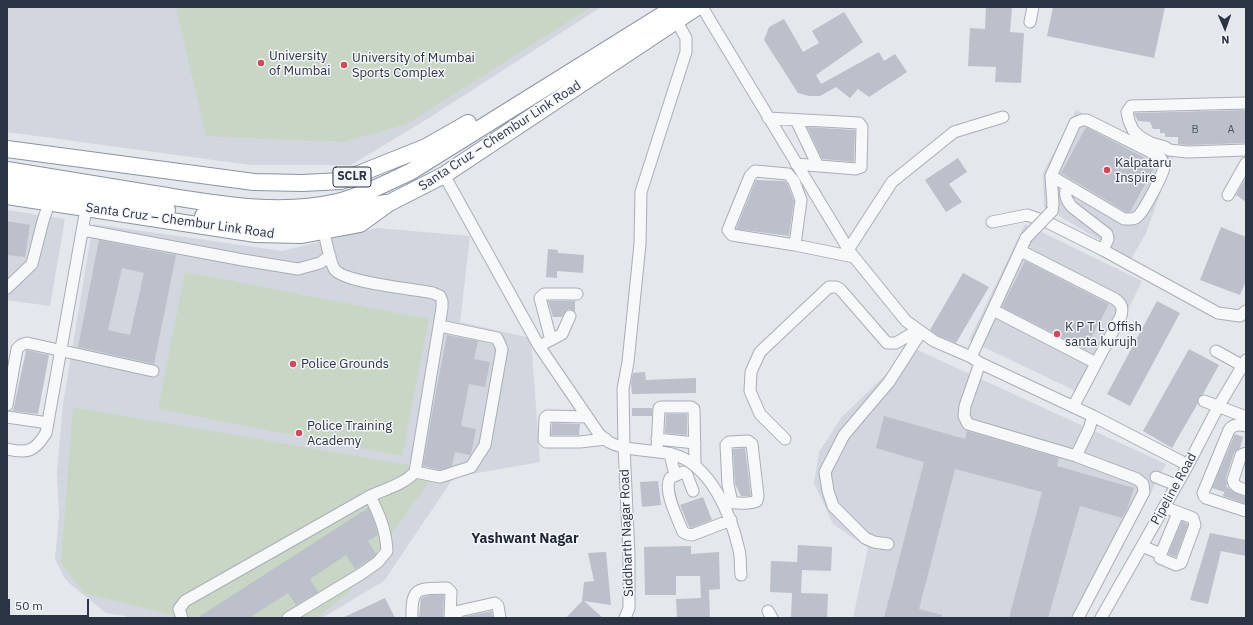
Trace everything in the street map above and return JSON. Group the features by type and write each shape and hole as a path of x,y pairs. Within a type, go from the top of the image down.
{"highway":[{"name":"Santa Cruz – Chembur Link Road","path":"7,149 254,182 303,183 341,181 426,147 472,121 655,7"},
{"name":"Santa Cruz – Chembur Link Road","path":"7,196 256,234 302,235 360,224 389,202 419,189 444,175 676,14 697,7"},
{"path":"7,170 214,203 280,208 308,207 338,202 366,193 410,172 676,14"},
{"path":"7,184 213,217 280,222 309,221 362,207 389,202"}],"street":[{"path":"702,7 851,254 906,321 934,341 1154,444 1188,465"},
{"path":"1030,22 1033,7"},
{"name":"Siddharth Nagar Road","path":"625,618 629,608 629,555 623,389 628,362 640,244 641,192 686,52 686,38 676,14"},
{"path":"1246,103 1131,106 1127,112 1133,130 1139,136 1151,143 1165,147 1169,150 1188,152 1246,150"},
{"path":"851,254 892,182 954,132 1003,117"},
{"path":"768,118 859,123 862,127 861,166 856,169 796,164"},
{"path":"796,120 818,166"},
{"path":"1051,176 1124,219 1131,219 1137,218 1143,210 1163,173 1163,164 1159,156 1087,120 1082,120 1075,123 1051,176 1052,211 1026,238 993,310 976,360 965,406 964,416 968,424 1076,456 1137,478 1143,484 1144,492 1078,618"},
{"path":"1228,195 1246,163"},
{"path":"796,245 800,200 794,181 788,174 755,171 750,176 728,230 732,235 851,254"},
{"path":"444,175 539,346 599,434 608,441 624,446 679,456 694,464 728,502 749,504 757,501 758,496 752,444 748,441 729,442 726,445 728,502 731,520 740,552 741,575"},
{"path":"1067,186 1065,194 1072,207 1107,234 1108,239 1103,250"},
{"path":"800,200 818,201"},
{"path":"7,288 32,264 49,203"},
{"path":"7,450 20,452 29,451 39,444 46,432 62,351 86,209"},
{"path":"992,222 1027,215 1045,221 1103,250 1218,313 1240,316 1246,311"},
{"path":"83,230 298,269 320,263 330,256"},
{"path":"182,618 180,609 185,601 370,496 410,478 415,472 440,326 442,301 440,296 433,293 370,283 343,276 334,270 324,232"},
{"path":"1020,251 1120,302 1122,306 1121,316 1073,407"},
{"path":"785,439 760,414 750,391 752,372 760,352 829,287 836,287 840,289 887,343 896,343 919,331"},
{"path":"551,340 540,298 544,294 577,294"},
{"path":"993,310 1096,363"},
{"path":"539,346 562,334 570,316"},
{"path":"415,472 440,476 471,467 485,445 502,349 497,338 440,326"},
{"path":"888,544 874,542 865,538 833,506 828,492 825,472 844,436 889,382 919,331"},
{"path":"7,405 16,350 21,345 27,343 153,371"},
{"path":"1216,351 1244,363"},
{"name":"Pipeline Road","path":"1101,618 1244,363"},
{"path":"1204,401 1246,417"},
{"path":"657,452 656,439 659,408 691,407 694,409 694,464"},
{"path":"7,416 48,423"},
{"path":"587,417 547,416 545,418 544,440 546,442 580,442 606,439"},
{"path":"1076,456 1089,429 1093,416"},
{"path":"1246,426 1240,424 1231,426 1203,492 1206,498 1246,511"},
{"path":"656,439 695,443"},
{"path":"1246,453 1241,455 1233,483 1237,487 1246,490"},
{"path":"670,454 675,475"},
{"path":"693,491 687,475 683,472 670,478 668,485 672,504 683,532 692,535 731,520"},
{"path":"1156,477 1176,485"},
{"path":"288,618 361,574 378,562 388,551 387,538 382,519 370,496"},
{"path":"1164,507 1193,518 1195,522 1181,563 1176,565 1160,558 1178,513"},
{"path":"1142,546 1161,554"},
{"path":"412,618 411,602 414,595 423,589 447,588 451,592 450,618"},
{"path":"456,618 457,612 459,611 495,603 498,606 500,618"}],"shaded area":[{"name":"University of Mumbai","path":"7,7 601,7 429,118 351,165 250,165 7,132"},
{"name":"Kalpataru Inspire","path":"1076,110 1173,158 1146,233 1131,259 1044,207 1043,173"},
{"path":"7,210 65,219 50,306 7,300"},
{"name":"Police Training Academy","path":"93,224 282,251 377,228 470,236 460,322 531,338 540,462 454,477 384,581 322,618 129,618 106,613 69,583 64,577 55,559 59,516 57,473 63,404"},
{"path":"1025,224 1142,281 1086,396 969,340"},
{"path":"913,348 1166,464 1085,618 853,618 868,548 833,524 814,483 819,452 841,418"}],"green space":[{"name":"University of Mumbai Sports Complex","path":"176,7 591,7 407,124 343,142 206,136"},
{"name":"Police Grounds","path":"185,272 429,319 402,456 158,409"},
{"path":"73,407 438,470 348,593 316,618 184,618 84,593 61,562"}],"building":[{"path":"986,7 1012,7 1010,32 1024,33 1021,83 995,82 996,67 968,66 970,28 985,29"},
{"path":"1053,7 1165,7 1154,58 1047,36"},
{"path":"844,12 863,42 816,75 821,84 879,52 884,61 895,54 907,72 869,97 858,89 850,98 836,87 820,96 809,96 798,93 764,40 769,27 784,19 803,52 819,43 812,31"},
{"path":"1246,110 1246,143 1188,145 1178,144 1178,137 1165,137 1165,133 1160,133 1160,129 1153,129 1150,122 1138,121 1134,113"},
{"path":"807,127 855,130 854,162 822,159"},
{"name":"Kalpataru Inspire","path":"1086,127 1156,164 1130,212 1126,212 1061,173"},
{"path":"958,158 967,172 949,184 962,202 946,212 925,180"},
{"path":"1246,177 1246,202 1236,195"},
{"path":"756,180 785,181 788,185 794,201 789,236 736,229"},
{"path":"7,221 30,225 25,257 7,255"},
{"path":"1221,227 1246,237 1246,281 1240,295 1200,280"},
{"path":"99,240 176,255 154,364 78,347","holes":["122,268 144,273 130,335 108,330"]},
{"path":"548,249 558,250 558,253 584,255 583,273 557,271 557,278 546,277"},
{"path":"1025,261 1109,304 1085,349 1002,307"},
{"path":"963,273 989,287 956,343 937,335 930,330"},
{"path":"548,301 575,301 575,311 569,309 562,317 553,317"},
{"path":"1157,301 1180,313 1130,406 1107,394"},
{"path":"447,335 478,341 474,359 490,362 485,387 469,384 461,426 476,429 471,454 455,452 452,466 440,470 423,466"},
{"path":"1189,349 1219,365 1203,394 1198,398 1198,403 1172,448 1143,431"},
{"path":"27,350 49,355 38,414 13,411"},
{"path":"645,372 646,380 696,378 696,393 632,394 631,383 633,373"},
{"path":"632,408 652,408 652,416 632,416"},
{"path":"666,414 687,414 687,435 665,433"},
{"path":"884,416 965,439 967,431 1059,458 1057,466 1134,488 1127,509 1122,518 1080,506 1048,618 1009,618 1042,492 955,469 919,609 942,615 941,618 884,618 924,462 876,448"},
{"path":"552,423 580,424 579,435 551,435"},
{"path":"1235,434 1243,437 1240,448 1234,453 1226,478 1227,484 1224,492 1212,488"},
{"path":"745,448 751,496 741,496 735,484 733,449"},
{"path":"658,481 661,505 642,507 640,482"},
{"path":"1226,486 1235,493 1246,497 1246,504 1223,496"},
{"path":"703,497 712,520 691,528 689,527 680,505"},
{"path":"368,508 373,518 378,535 368,541 376,554 355,569 346,555 310,579 318,592 296,605 288,593 249,618 197,618"},
{"path":"1182,521 1188,525 1176,557 1168,554"},
{"path":"1210,533 1246,540 1246,556 1221,551 1208,604 1190,600"},
{"path":"798,545 832,547 831,571 802,570 801,593 828,594 827,618 791,618 792,593 770,592 771,561 797,562"},
{"path":"691,546 691,554 719,552 720,589 709,590 710,618 677,618 676,599 701,598 700,576 676,576 676,595 645,595 644,547"},
{"path":"606,552 611,605 584,601 603,618 566,618 582,601 584,582 594,581 588,553"},
{"path":"430,595 444,595 443,618 419,618 421,598"},
{"path":"385,598 395,618 342,618 366,607"},
{"path":"492,611 493,618 463,618 463,617"}],"place":[{"name":"University of Mumbai","path":"261,63"},
{"name":"University of Mumbai Sports Complex","path":"344,65"},
{"name":"Kalpataru Inspire","path":"1107,170"},
{"name":"K P T L Offish santa kurujh","path":"1057,334"},
{"name":"Police Grounds","path":"293,364"},
{"name":"Police Training Academy","path":"299,433"}],"district":[{"name":"Yashwant Nagar","path":"525,539"}]}
